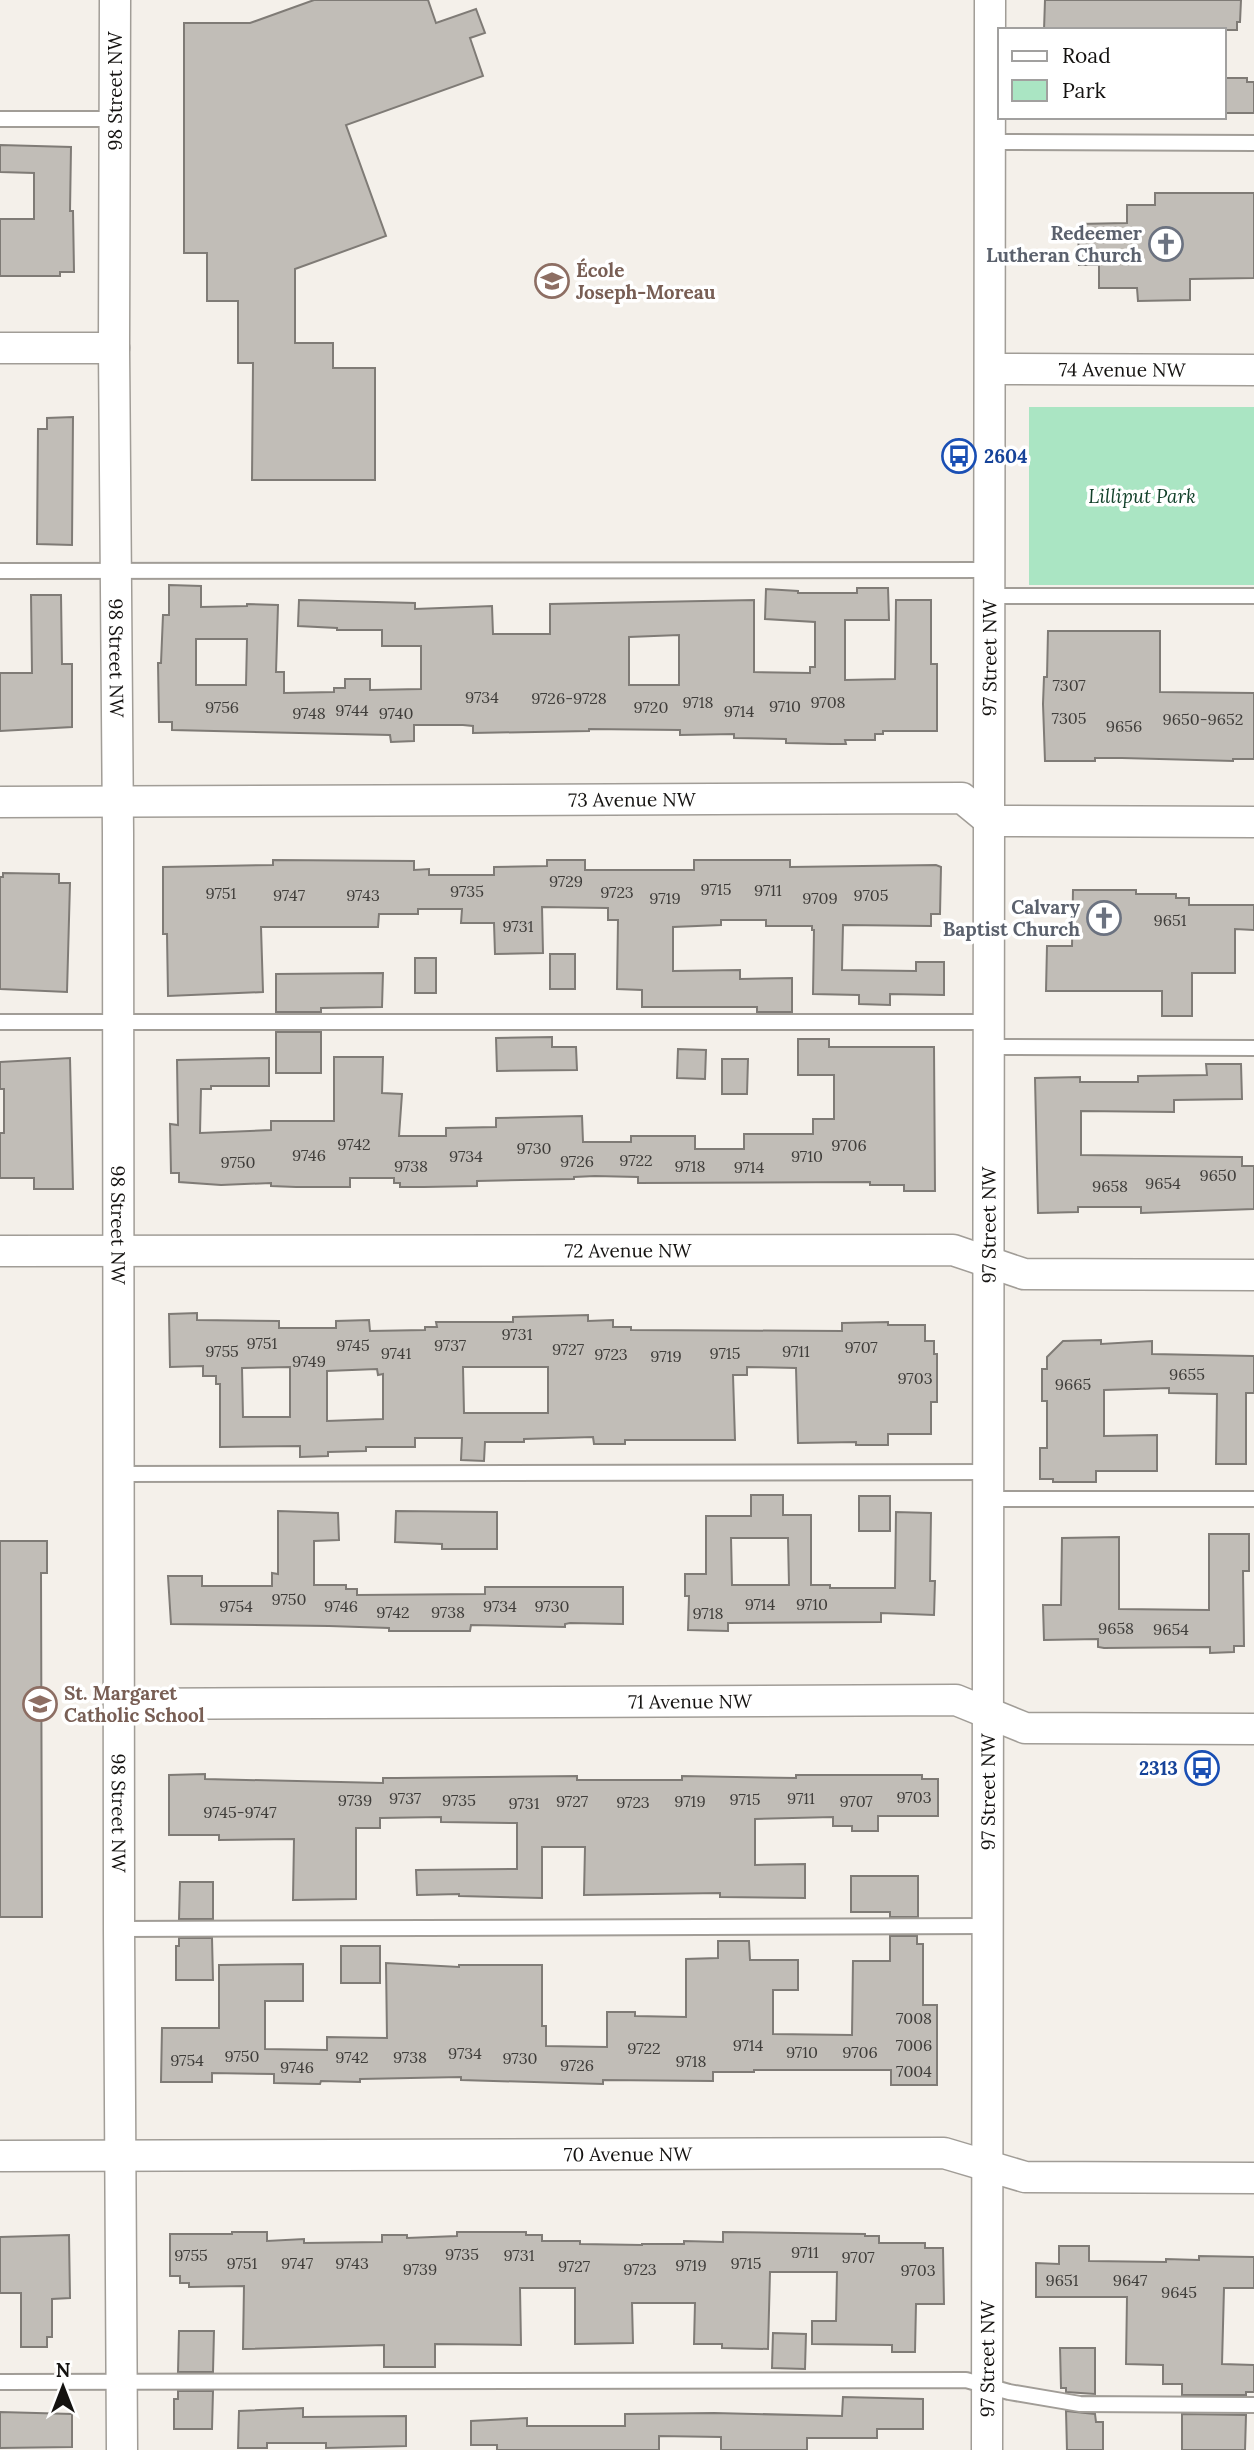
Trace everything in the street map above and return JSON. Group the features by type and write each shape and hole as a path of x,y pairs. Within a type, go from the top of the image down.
{"street":[{"name":"98 Street NW","path":"116,0 114,348 119,1021 122,2450"},
{"name":"97 Street NW","path":"987,2450 990,0"},
{"path":"0,348 114,348"},
{"name":"74 Avenue NW","path":"991,369 1254,370"},
{"name":"73 Avenue NW","path":"0,802 962,798 990,821"},
{"path":"990,821 1254,822"},
{"name":"72 Avenue NW","path":"0,1251 953,1250 1024,1274 1254,1275"},
{"name":"71 Avenue NW","path":"120,1704 956,1700 1024,1728 1254,1729"},
{"name":"70 Avenue NW","path":"0,2156 944,2152 1025,2177 1254,2178"}],"lane":[{"path":"0,119 116,119"},
{"path":"991,142 1254,143"},
{"path":"0,571 991,583 1254,596"},
{"path":"0,1022 119,1021 989,1034 1254,1048"},
{"path":"119,1474 988,1486 1254,1499"},
{"path":"119,1929 986,1926"},
{"path":"0,2382 966,2380 1080,2404 1254,2405"}],"green space":[{"name":"Lilliput Park","path":"1029,407 1254,407 1254,585 1029,585"}],"building":[{"path":"314,0 428,0 436,23 476,9 485,33 470,38 483,76 346,125 386,236 295,269 295,343 333,343 333,368 375,368 375,480 252,480 253,363 238,363 238,301 207,301 207,253 184,253 184,23 250,23"},
{"path":"1045,0 1241,0 1237,30 1044,28"},
{"path":"1226,78 1247,78 1247,82 1254,82 1254,113 1226,113"},
{"path":"0,145 71,147 70,211 73,211 74,272 60,272 60,276 0,276 0,219 34,219 34,173 0,172"},
{"name":"Redeemer Lutheran Church","path":"1155,193 1254,193 1254,278 1190,279 1190,300 1138,301 1137,288 1099,288 1099,265 1079,265 1078,224 1127,223 1127,205 1155,205"},
{"path":"73,417 72,545 37,544 38,429 47,429 47,418"},
{"path":"169,585 201,586 201,607 278,605 276,672 284,672 284,693 334,692 334,688 345,688 345,679 370,679 370,690 421,689 421,646 382,646 382,630 337,630 298,626 299,600 415,603 415,609 492,606 493,634 550,634 550,604 754,600 754,672 810,673 810,667 815,667 815,622 765,619 766,589 798,593 857,593 857,588 888,588 889,620 845,620 845,680 895,679 896,600 931,600 931,664 937,664 937,731 883,731 883,734 875,734 875,740 845,740 846,744 832,744 786,743 786,739 734,738 734,734 680,735 680,730 589,729 473,733 473,726 463,725 414,725 414,741 391,742 390,735 172,730 172,722 159,722 158,663 161,663 163,615 169,615","holes":["679,635 679,685 629,685 629,637","196,639 247,639 246,685 196,685"]},
{"path":"31,595 61,595 62,664 72,664 72,727 0,731 0,673 32,673"},
{"path":"1048,631 1160,631 1160,692 1254,693 1254,759 1233,761 1095,758 1095,761 1045,761 1043,704 1044,677 1047,677"},
{"path":"273,860 414,861 414,870 429,869 429,875 494,875 494,867 547,866 547,860 585,860 585,870 694,870 694,860 790,860 790,867 936,865 941,867 940,914 931,914 931,926 843,925 842,970 916,971 916,962 944,962 944,995 890,994 890,1005 859,1004 859,995 813,994 812,926 766,926 766,920 721,920 721,925 673,927 673,971 740,970 740,979 792,978 792,1012 757,1012 757,1007 642,1007 642,990 617,989 618,920 608,920 608,908 542,907 543,953 495,954 494,923 461,923 462,909 418,909 418,914 379,914 378,927 261,927 263,992 168,996 167,934 163,934 163,867 273,865"},
{"path":"3,873 59,874 59,883 70,883 67,992 0,989 0,877 3,877"},
{"path":"1073,890 1136,890 1136,894 1176,894 1176,898 1189,898 1189,905 1254,905 1254,930 1235,929 1235,973 1192,973 1192,1016 1162,1016 1162,991 1046,991 1047,946 1072,946"},
{"path":"550,954 575,954 575,989 550,989"},
{"path":"415,958 436,958 436,993 415,993"},
{"path":"383,973 382,1007 321,1008 321,1012 276,1012 276,974"},
{"path":"276,1032 321,1032 321,1073 276,1073"},
{"path":"552,1037 552,1047 576,1047 577,1070 497,1071 496,1038"},
{"path":"798,1039 829,1039 829,1047 934,1047 935,1191 904,1191 904,1185 870,1185 870,1182 638,1183 638,1177 595,1176 574,1179 477,1181 477,1186 424,1187 400,1187 400,1183 394,1183 394,1178 350,1178 350,1187 296,1187 271,1186 271,1183 221,1185 179,1182 179,1173 171,1173 170,1124 178,1125 177,1060 269,1058 269,1086 211,1086 211,1089 201,1089 200,1133 271,1130 271,1121 334,1121 334,1057 383,1057 382,1093 402,1094 399,1136 446,1136 446,1128 496,1127 496,1118 582,1116 583,1142 631,1142 631,1136 695,1136 695,1149 744,1149 744,1134 813,1134 813,1119 834,1119 834,1075 798,1075"},
{"path":"678,1049 706,1050 705,1079 677,1078"},
{"path":"70,1058 73,1189 34,1189 34,1178 0,1178 4,1089 0,1089 0,1062"},
{"path":"722,1059 748,1059 747,1094 722,1094"},
{"path":"1206,1064 1241,1064 1242,1099 1174,1100 1174,1112 1081,1111 1081,1155 1242,1157 1242,1166 1254,1166 1254,1209 1141,1213 1141,1207 1078,1207 1078,1212 1038,1213 1035,1078 1080,1077 1080,1082 1138,1082 1138,1076 1207,1075"},
{"path":"197,1313 197,1320 279,1321 279,1328 336,1328 336,1321 369,1320 370,1331 425,1330 425,1327 437,1327 436,1322 513,1322 513,1317 588,1315 588,1321 613,1320 613,1327 631,1327 631,1330 842,1331 842,1323 888,1322 888,1325 925,1325 925,1341 934,1341 934,1354 937,1354 937,1402 931,1402 931,1434 888,1434 888,1445 856,1445 856,1442 798,1443 796,1368 747,1367 747,1375 733,1375 735,1440 625,1440 625,1444 594,1444 593,1437 485,1442 484,1461 461,1460 462,1438 415,1438 415,1447 366,1447 366,1451 328,1452 328,1456 300,1457 300,1446 220,1447 220,1384 216,1384 216,1376 203,1376 203,1366 170,1367 169,1314","holes":["290,1367 290,1417 243,1417 242,1368","463,1367 548,1367 548,1413 464,1413","377,1369 378,1375 383,1374 383,1419 327,1421 327,1371"]},
{"path":"1101,1340 1101,1344 1152,1341 1152,1354 1254,1356 1254,1393 1246,1393 1246,1464 1216,1464 1217,1394 1169,1393 1169,1388 1104,1390 1104,1436 1157,1435 1157,1471 1096,1471 1096,1482 1053,1482 1053,1479 1040,1479 1040,1448 1047,1448 1047,1401 1042,1401 1042,1369 1047,1369 1047,1357 1063,1341"},
{"path":"751,1495 783,1495 783,1515 811,1515 811,1585 830,1585 830,1588 895,1588 896,1512 931,1513 930,1581 935,1581 934,1615 881,1613 881,1622 728,1623 728,1631 688,1630 689,1596 685,1596 685,1574 706,1574 706,1516 751,1516","holes":["731,1538 788,1538 789,1585 732,1585"]},
{"path":"859,1496 890,1496 890,1531 859,1531"},
{"path":"278,1511 338,1513 339,1540 314,1541 314,1585 346,1585 346,1589 357,1589 357,1595 485,1594 485,1587 623,1587 623,1624 570,1623 565,1624 565,1627 471,1625 470,1631 389,1631 389,1628 329,1626 171,1624 168,1576 202,1576 202,1586 272,1586 272,1573 278,1574"},
{"path":"396,1511 497,1512 497,1549 442,1549 442,1544 395,1542"},
{"path":"1209,1534 1249,1534 1249,1571 1243,1571 1244,1646 1234,1646 1234,1652 1210,1653 1210,1647 1104,1648 1098,1647 1098,1639 1044,1640 1043,1605 1061,1605 1062,1538 1119,1537 1119,1609 1209,1610"},
{"path":"0,1541 47,1541 47,1573 41,1573 42,1917 0,1917"},
{"path":"205,1774 205,1779 383,1783 383,1778 577,1776 577,1780 682,1780 682,1776 796,1778 796,1775 922,1775 922,1779 938,1779 938,1816 878,1816 878,1831 852,1831 852,1826 833,1826 833,1817 755,1819 755,1865 805,1864 805,1898 720,1897 720,1893 584,1895 585,1847 542,1847 542,1898 417,1895 416,1870 517,1869 517,1823 441,1822 441,1817 380,1818 380,1828 356,1828 356,1899 293,1900 294,1839 219,1840 219,1835 169,1835 169,1775"},
{"path":"851,1876 918,1876 918,1917 890,1917 890,1912 851,1912"},
{"path":"180,1882 213,1882 213,1919 179,1919"},
{"path":"890,1936 917,1936 917,1944 923,1944 923,2005 937,2005 937,2085 891,2085 891,2070 754,2070 713,2072 713,2081 603,2080 603,2084 461,2080 461,2077 360,2079 360,2082 321,2081 320,2084 274,2083 274,2074 212,2073 212,2082 161,2082 162,2028 219,2028 219,1965 303,1964 303,2001 265,2001 265,2049 327,2050 327,2037 387,2038 386,1963 459,1967 542,1965 542,2026 546,2026 546,2046 607,2047 607,2012 635,2012 635,2016 686,2017 686,1959 718,1958 718,1941 749,1941 750,1960 798,1960 798,1990 773,1990 773,2034 852,2035 853,1961 890,1961"},
{"path":"179,1938 212,1938 213,1980 176,1980 176,1946 179,1946"},
{"path":"341,1946 380,1946 380,1983 341,1983"},
{"path":"267,2232 267,2241 304,2239 304,2243 382,2242 382,2235 407,2235 407,2238 457,2236 457,2232 526,2232 526,2235 542,2235 542,2241 642,2245 684,2244 684,2241 723,2242 723,2232 865,2234 879,2236 879,2243 925,2243 925,2248 943,2248 944,2304 916,2304 915,2352 892,2352 892,2345 812,2344 812,2321 836,2321 837,2272 770,2272 768,2349 722,2348 722,2344 694,2344 695,2303 632,2303 633,2343 575,2344 575,2288 520,2288 521,2345 435,2344 435,2367 384,2367 384,2345 243,2349 244,2286 189,2287 189,2283 180,2283 180,2276 170,2276 170,2234"},
{"path":"69,2235 70,2298 52,2299 52,2337 47,2337 47,2347 21,2347 21,2293 0,2293 0,2237"},
{"path":"1059,2246 1089,2246 1089,2261 1166,2262 1166,2259 1199,2260 1199,2256 1254,2257 1254,2288 1224,2288 1222,2364 1254,2365 1254,2392 1246,2392 1246,2395 1182,2395 1182,2384 1163,2384 1163,2365 1126,2364 1127,2297 1036,2297 1036,2263 1059,2264"},
{"path":"179,2331 214,2331 213,2372 178,2372"},
{"path":"773,2333 806,2334 805,2369 772,2368"},
{"path":"1060,2348 1095,2348 1095,2394 1066,2392 1066,2388 1061,2388"},
{"path":"178,2391 213,2391 212,2429 174,2429 174,2399 178,2399"},
{"path":"843,2397 923,2399 923,2429 877,2429 877,2438 807,2438 807,2450 721,2450 721,2437 659,2436 659,2450 497,2450 497,2445 471,2445 471,2421 527,2418 527,2426 625,2426 625,2414 842,2416"},
{"path":"303,2408 303,2417 406,2416 406,2446 326,2448 326,2443 267,2443 267,2448 238,2448 239,2411"},
{"path":"1066,2411 1095,2414 1096,2422 1103,2422 1103,2450 1067,2450"},
{"path":"0,2412 72,2414 72,2447 0,2448"},
{"path":"1182,2414 1246,2415 1245,2450 1182,2450"}],"place":[{"name":"Redeemer Lutheran Church","path":"1166,244"},
{"name":"École Joseph-Moreau","path":"552,281"},
{"name":"2604","path":"959,456"},
{"name":"Calvary Baptist Church","path":"1104,918"},
{"name":"St. Margaret Catholic School","path":"40,1704"},
{"name":"2313","path":"1202,1768"}]}
